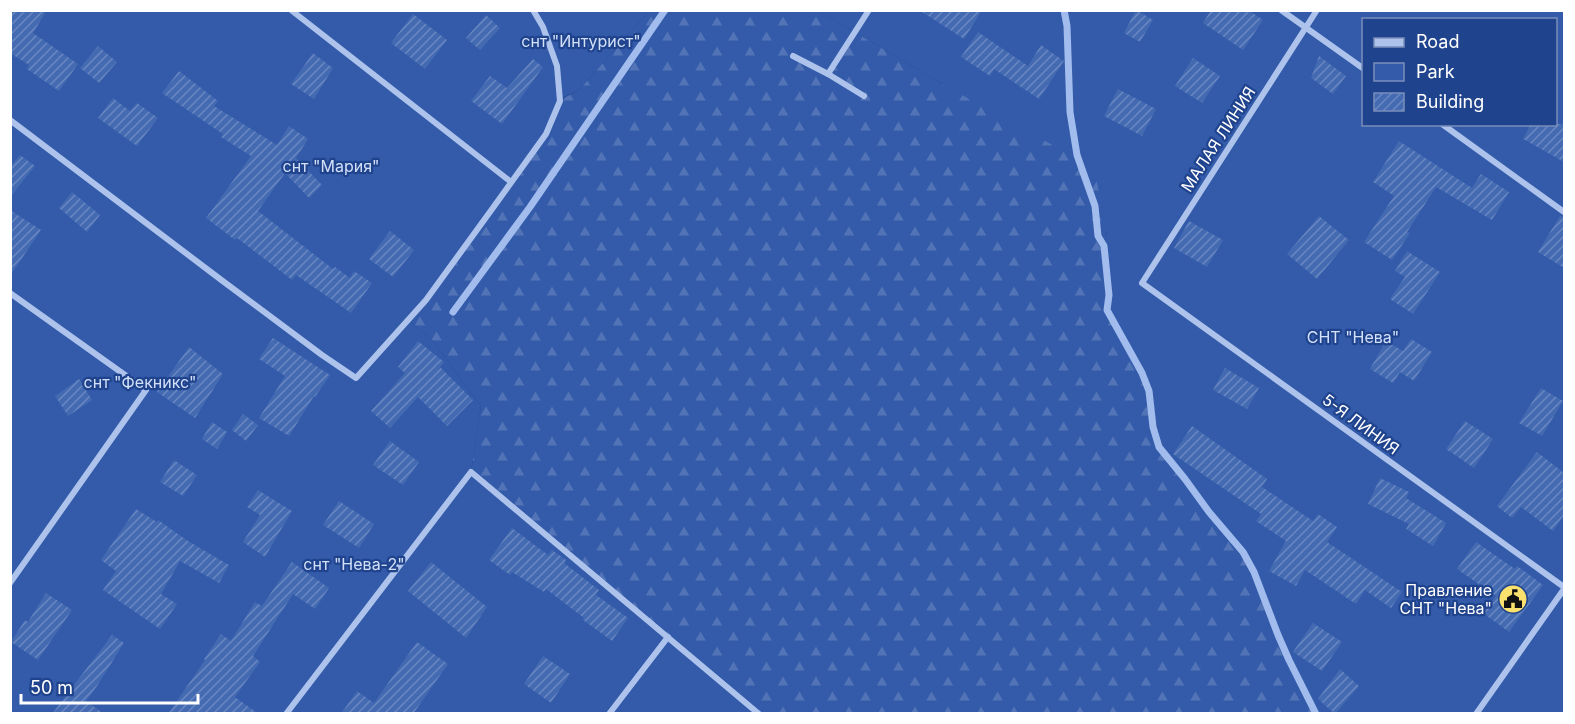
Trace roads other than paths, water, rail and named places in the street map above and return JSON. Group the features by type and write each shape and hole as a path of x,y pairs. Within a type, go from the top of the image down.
{"street":[{"path":"291,10 511,182"},
{"path":"10,120 224,282 356,378 426,300 546,134 560,101 556,63 543,27 533,10"},
{"path":"828,74 869,10"},
{"path":"1281,10 1362,68"},
{"name":"МАЛАЯ ЛИНИЯ","path":"1142,283 1317,10"},
{"path":"793,56 864,96"},
{"path":"1445,126 1564,212"},
{"name":"5-Я ЛИНИЯ","path":"1142,283 1564,588"},
{"path":"10,293 146,390 10,583"},
{"path":"286,714 471,472 759,714"},
{"path":"1476,714 1564,588"},
{"path":"609,714 668,637"}],"waterway":[{"path":"453,312 530,207 665,10"},
{"path":"1064,10 1067,26 1070,112 1077,155 1095,206 1098,236 1104,246 1109,295 1107,310 1142,373 1149,391 1153,427 1159,447 1243,552 1254,572 1289,660 1316,714"}],"place":[{"name":"Правление СНТ \"Нева\"","path":"1513,599"}],"park label":[{"name":"снт \"Интурист\"","path":"581,41"},
{"name":"снт \"Мария\"","path":"331,166"},
{"name":"СНТ \"Нева\"","path":"1353,337"},
{"name":"снт \"Фекникс\"","path":"140,382"},
{"name":"снт \"Нева-2\"","path":"354,564"}]}
